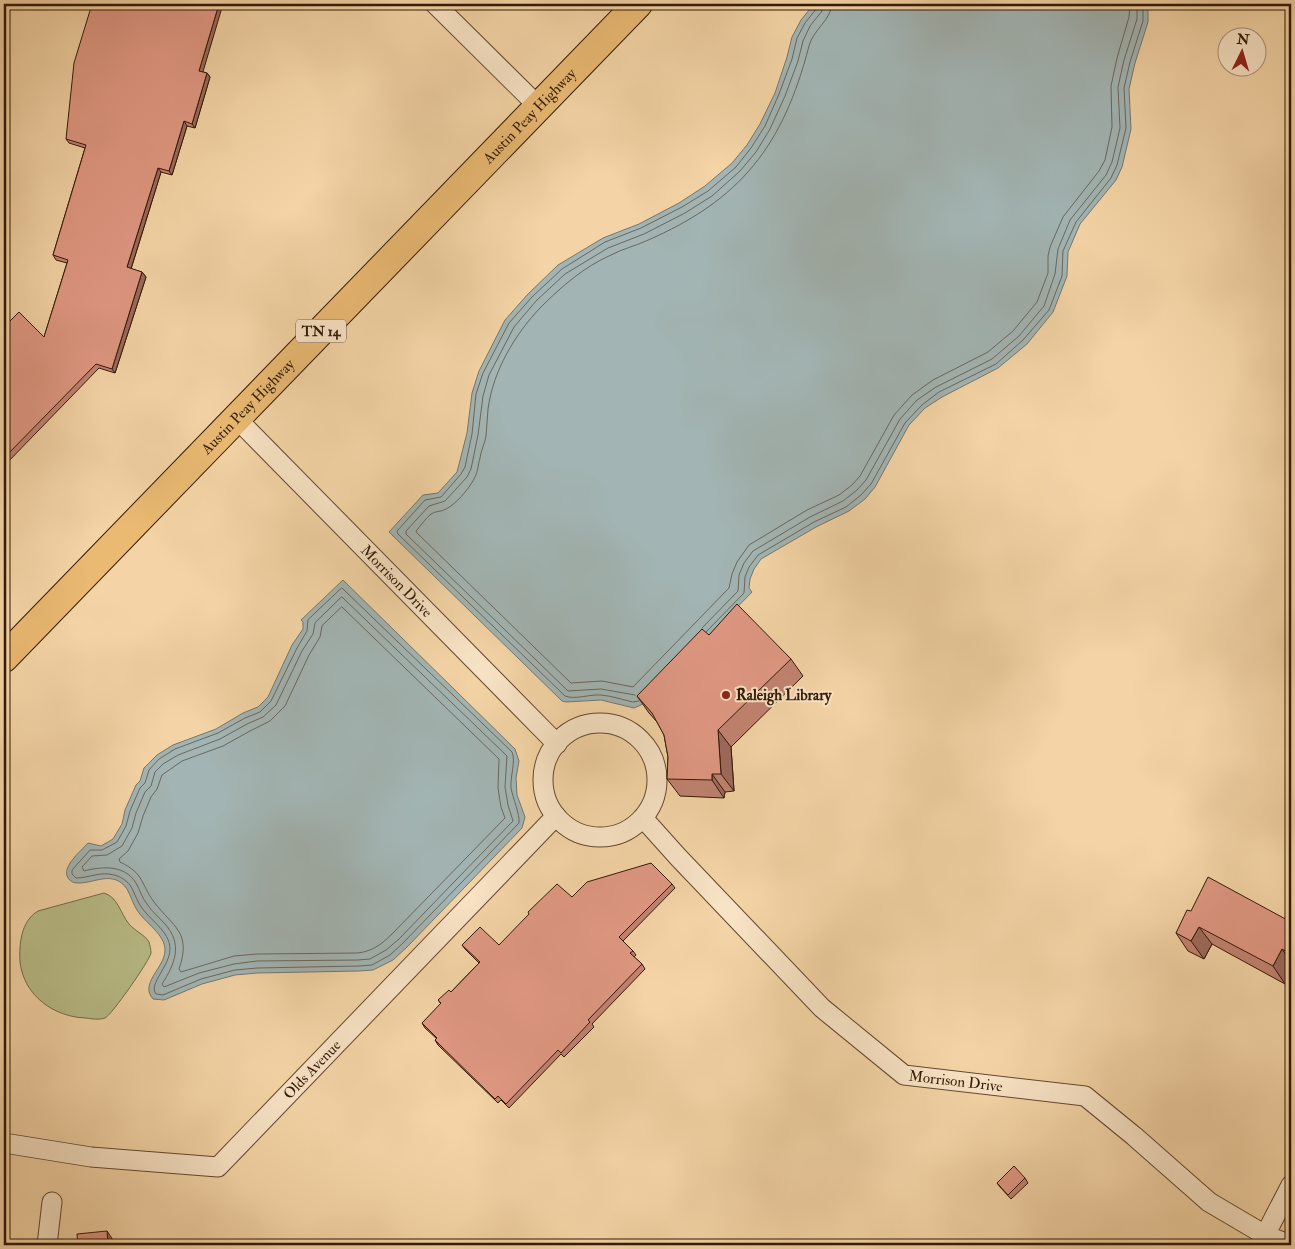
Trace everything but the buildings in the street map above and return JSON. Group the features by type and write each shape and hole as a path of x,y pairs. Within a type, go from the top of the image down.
{"main road":[{"name":"Austin Peay Highway","path":"4,658 638,4"}],"street":[{"path":"434,4 538,106"},
{"name":"Morrison Drive","path":"236,418 557,744"},
{"path":"605,724 622,728 638,737 650,751 656,768 657,786 653,803 643,818 628,830 609,837 590,836 571,829 556,816 546,799 543,780 547,761 557,744 570,732 587,725 605,724"},
{"name":"Olds Avenue","path":"4,1143 91,1157 218,1167 556,816"},
{"name":"Morrison Drive","path":"643,818 822,1008 904,1076 1085,1096 1209,1202 1262,1240"},
{"path":"1291,1185 1262,1240 1291,1245"},
{"path":"47,1245 52,1202"}],"green space":[{"path":"104,893 113,898 129,924 147,940 151,953 130,987 115,1008 105,1018 93,1019 63,1014 42,1002 28,985 20,962 22,934 32,915 38,911"}],"water":[{"path":"814,4 1148,4 1148,22 1129,89 1131,129 1122,167 1116,180 1080,224 1068,252 1067,276 1053,312 1027,344 998,368 925,408 909,425 875,487 865,499 849,511 816,527 761,559 750,579 749,588 752,592 643,704 634,708 601,700 562,701 389,532 423,495 438,493 457,472 467,433 472,393 479,371 505,320 558,265 603,238 639,224 679,203 705,186 732,163 747,145 760,124 775,93 792,37 801,20"},
{"path":"343,580 515,749 519,761 516,778 517,795 525,817 522,828 407,947 393,960 373,970 235,975 202,984 164,1000 153,999 149,993 149,987 164,957 165,950 162,939 140,915 122,883 116,880 103,879 74,883 68,878 67,869 69,864 88,843 101,846 113,839 122,824 125,810 136,785 140,781 144,768 157,755 173,745 216,729 243,713 258,707 268,697 292,645 303,629 303,622 301,620"}],"place":[{"name":"Raleigh Library","path":"726,695"}]}
